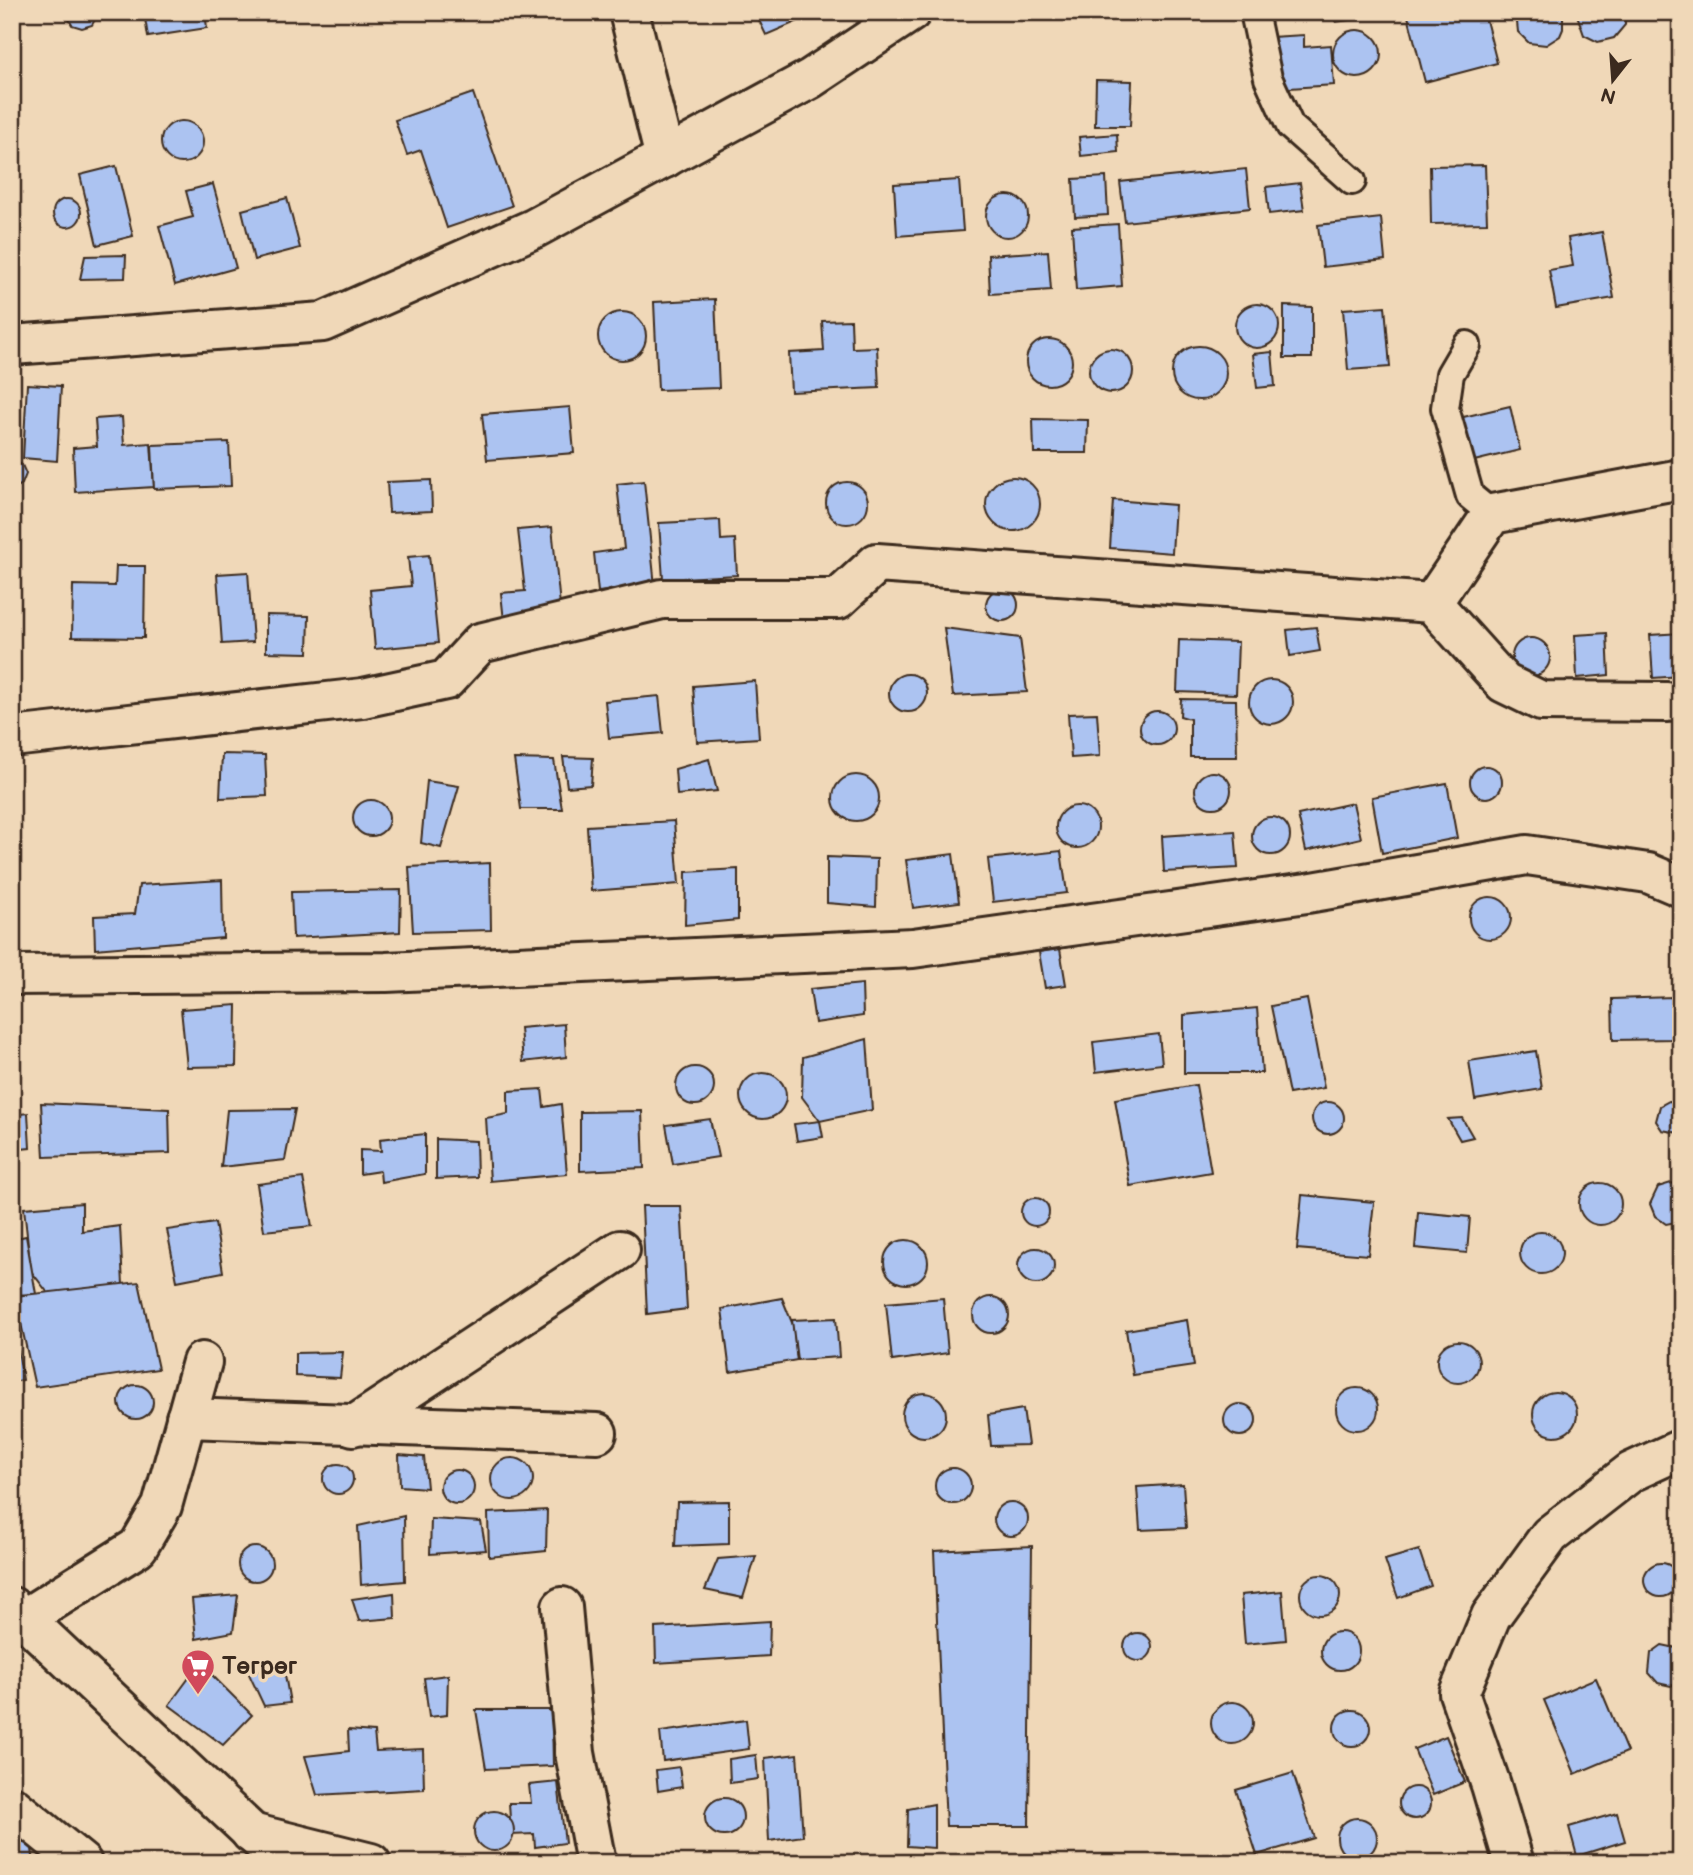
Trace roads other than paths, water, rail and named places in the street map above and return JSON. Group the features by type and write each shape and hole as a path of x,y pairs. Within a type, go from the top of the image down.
{"street":[{"path":"629,12 665,158"},
{"path":"12,345 323,323 535,228 810,79 911,12"},
{"path":"1432,603 1492,514 1681,479"},
{"path":"12,737 363,698 446,680 480,643 662,599 838,598 877,563 1432,603 1504,683 1541,701 1667,702"},
{"path":"12,975 386,972 913,948 1307,893 1527,855 1648,873 1681,887"},
{"path":"353,1426 620,1250"},
{"path":"202,1362 162,1506 138,1547 19,1612 284,1863"},
{"path":"186,1418 597,1433"},
{"path":"1514,1863 1491,1785 1459,1693 1491,1616 1550,1535 1631,1472 1681,1449"},
{"path":"562,1607 575,1753 596,1863"},
{"path":"12,1807 82,1863"},
{"path":"251,1833 370,1863"}],"lane":[{"path":"1254,12 1268,78 1290,126 1352,181"},
{"path":"1467,345 1450,374 1445,408 1469,496 1492,514"}],"place":[{"name":"Төгрөг","path":"198,1696"}]}
